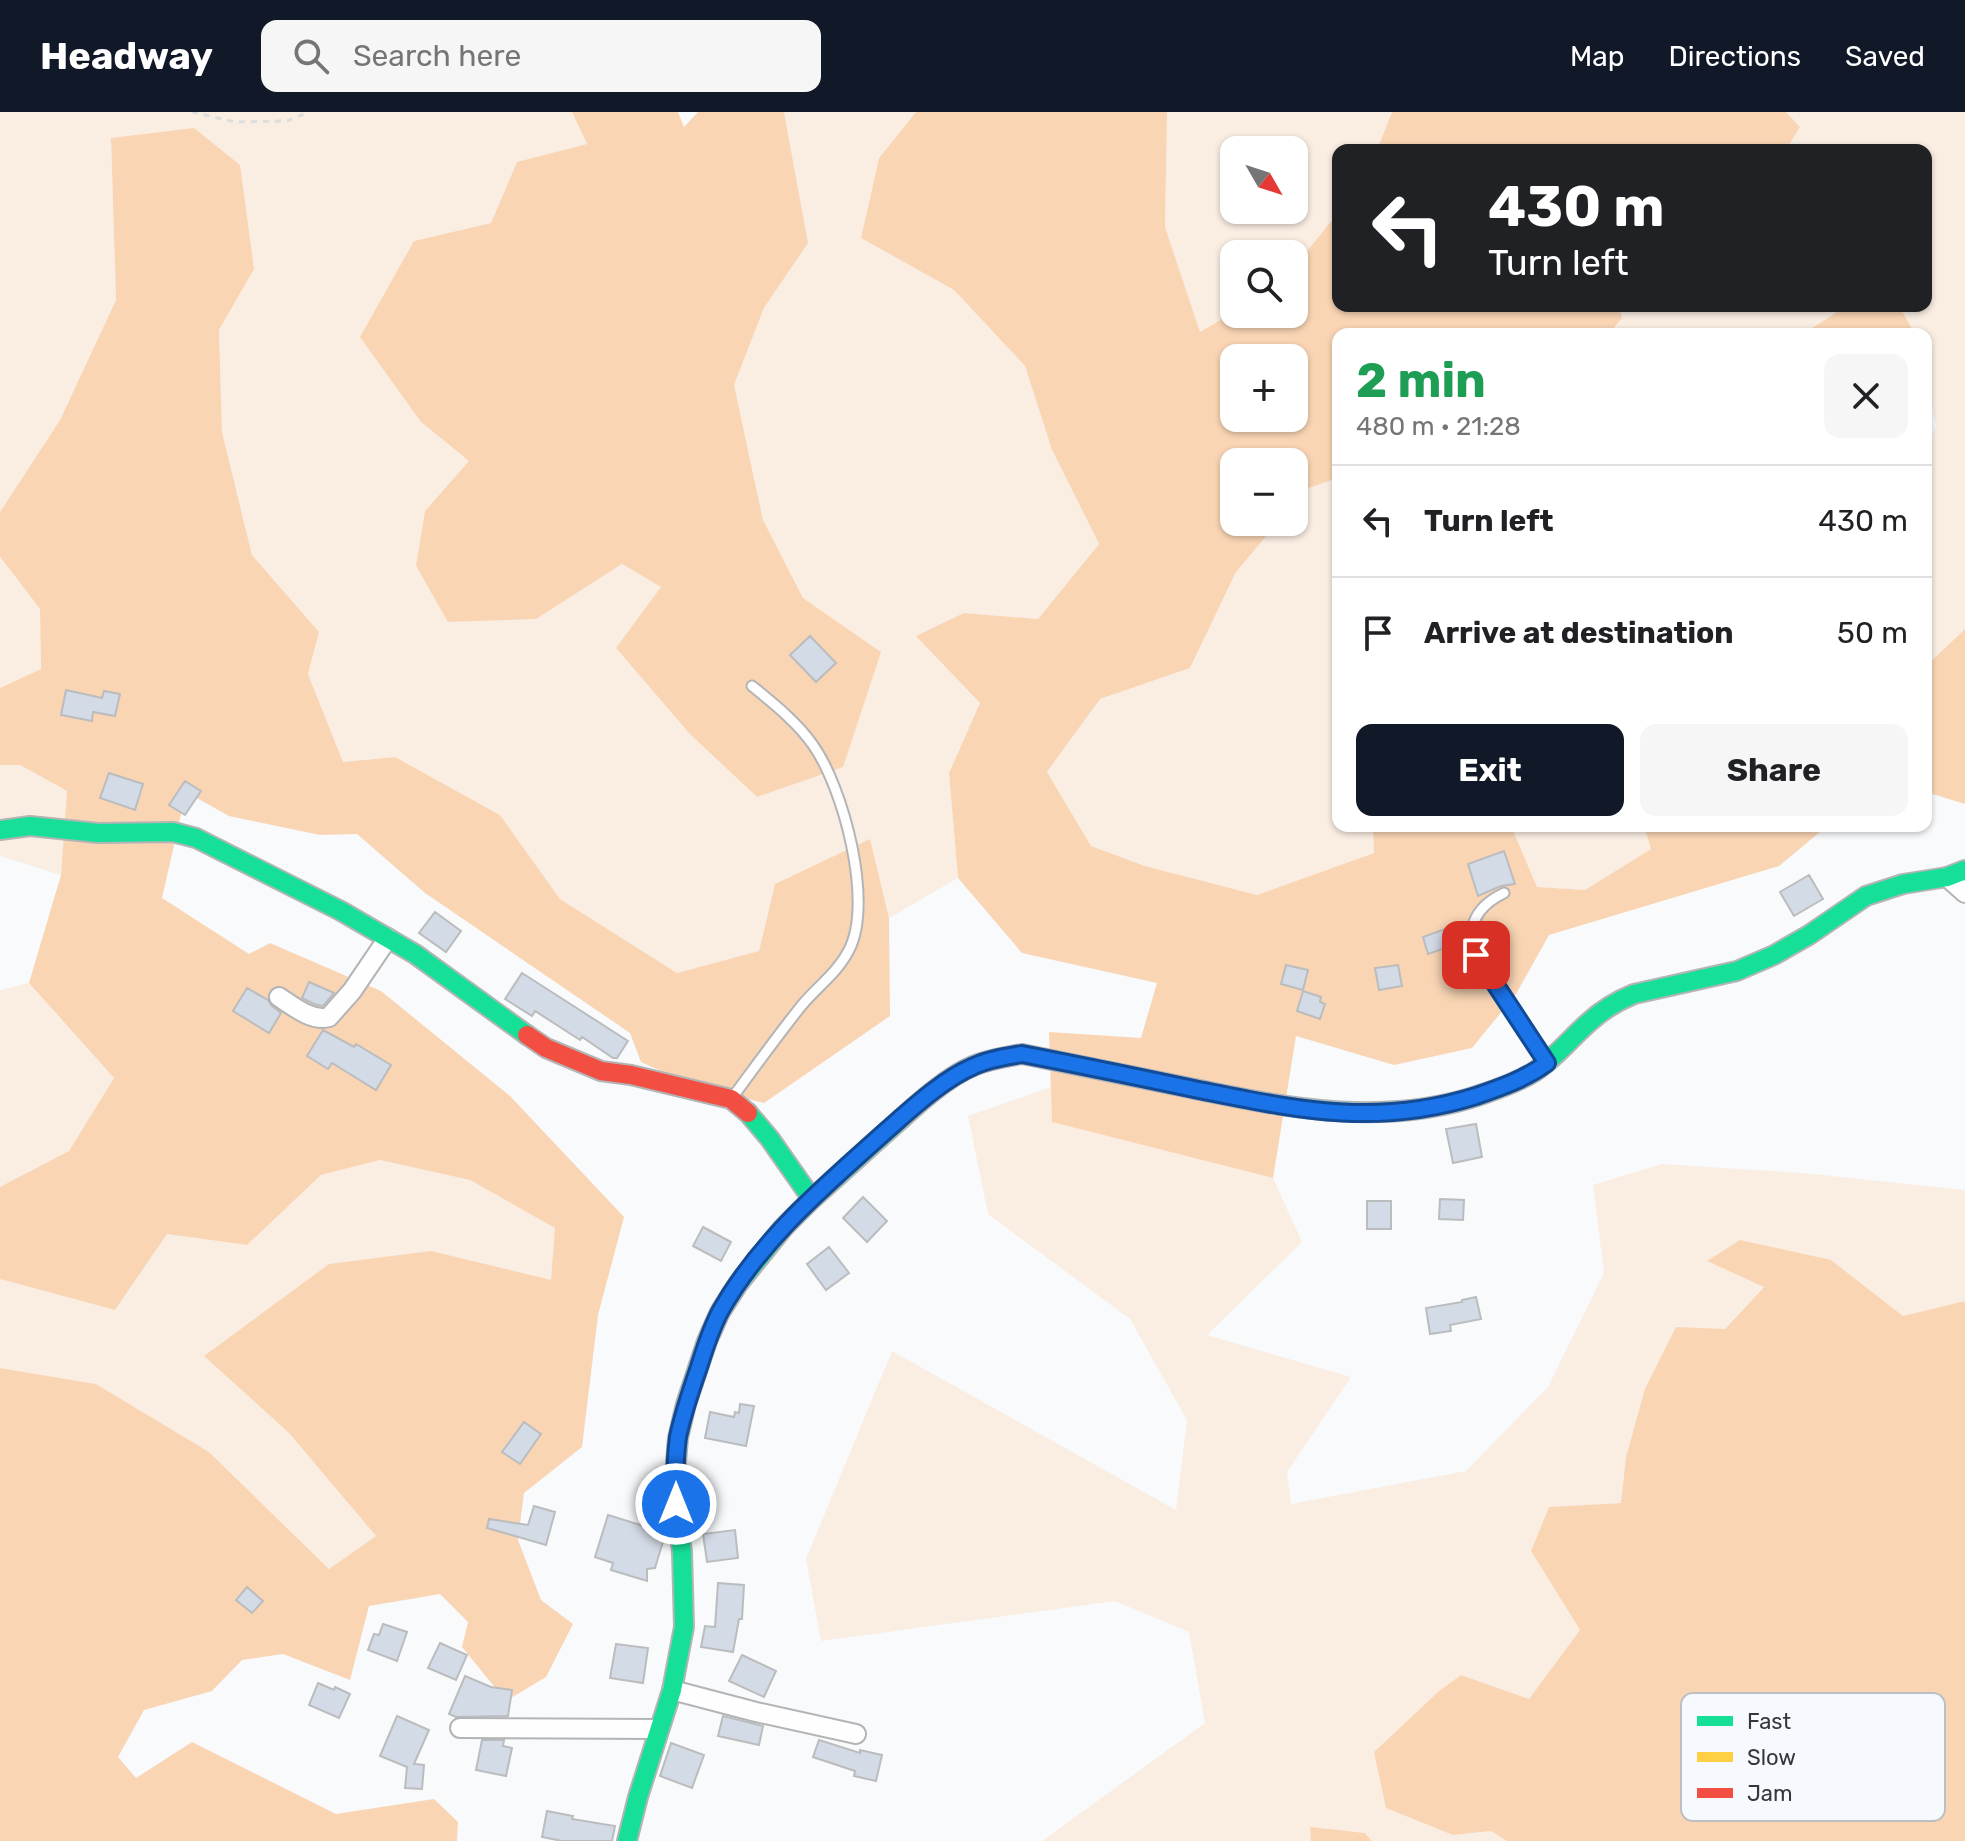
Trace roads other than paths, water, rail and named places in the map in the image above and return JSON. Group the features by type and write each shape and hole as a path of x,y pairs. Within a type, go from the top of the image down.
{"street":[{"path":"0,830 30,826 98,833 173,832 196,838 341,911 415,954 546,1048 601,1071 631,1075 731,1099 750,1114 812,1199"},
{"path":"627,1841 672,1690 684,1627 682,1552 675,1474 678,1438 686,1404 707,1341 720,1312 761,1253 812,1199 913,1108 951,1079 972,1066 1022,1054 1318,1112 1408,1112 1458,1101 1504,1087 1530,1075 1547,1063 1588,1021 1617,1000 1737,971 1809,935 1866,896 1903,884 1956,873 1965,893"},
{"path":"279,997 313,1017 329,1017 352,991 388,938"},
{"path":"672,1690 856,1734"},
{"path":"460,1728 658,1729"}],"lane":[{"path":"731,1099 850,949 857,917 856,868 848,828 828,771 813,745 786,714 752,686"},
{"path":"1504,893 1489,900 1479,913 1470,932 1471,942 1476,955 1547,1063"}]}
